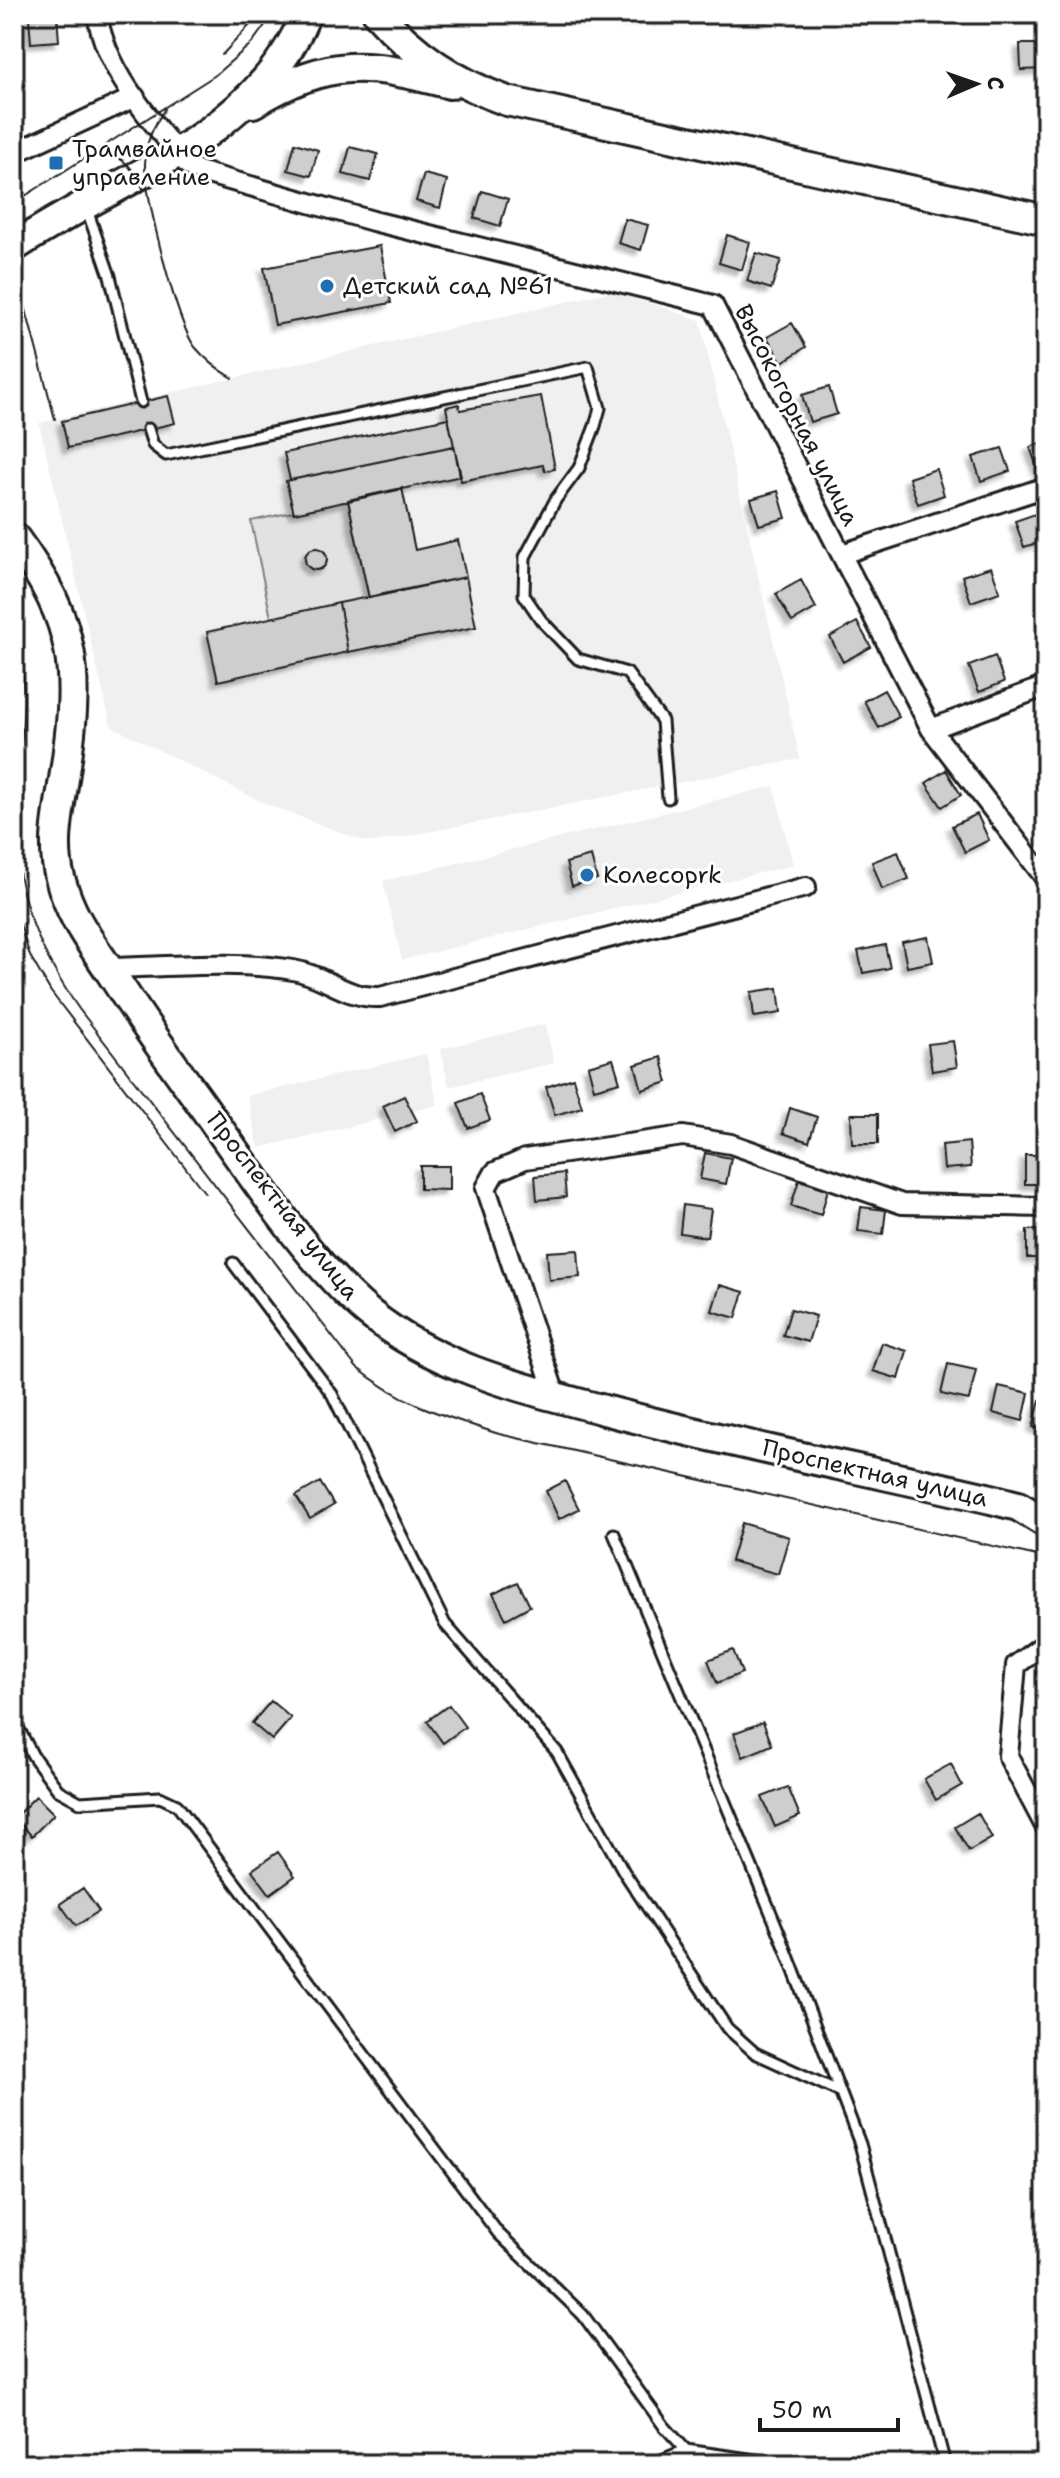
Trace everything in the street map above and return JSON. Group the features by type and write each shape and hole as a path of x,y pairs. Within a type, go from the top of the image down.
{"main road":[{"path":"14,247 179,153 277,65 306,14"},
{"path":"378,14 442,71 478,91"},
{"path":"218,121 306,74 334,68 384,68 478,91 544,112 1046,220"},
{"name":"Проспектная улица","path":"14,537 39,574 69,638 73,675 70,740 55,840 59,874 79,930 254,1176 311,1249 368,1312 465,1370 675,1429 1018,1506 1046,1523"}],"street":[{"name":"Высокогорная улица","path":"97,14 106,48 134,96 189,166 201,172 373,221 713,305 931,729 1046,879"},
{"path":"14,153 134,96"},
{"path":"842,554 1046,487"},
{"path":"931,729 1046,686"},
{"path":"107,968 280,968 308,972 361,998 380,997 806,887"},
{"path":"556,1397 486,1188 495,1172 525,1159 683,1136 731,1144 902,1204 1046,1207"},
{"path":"1046,1643 1016,1665 1008,1756 1046,1828"}],"lane":[{"path":"85,204 110,276 141,402"},
{"path":"148,429 153,445 166,455 588,367 600,408 595,426 579,468 556,499 525,557 524,595 541,620 578,659 627,673 662,721 668,798"},
{"path":"233,1263 332,1394 445,1624 557,1752 624,1872 727,2028 755,2053 840,2092"},
{"path":"614,1534 781,1937 860,2144 945,2464"},
{"path":"14,1720 33,1756 58,1790 80,1802 160,1797 177,1805 498,2233 583,2315 664,2426 686,2450"},
{"path":"652,2464 686,2450 784,2464"}],"shaded area":[{"path":"613,291 700,320 800,759 366,842 266,804 111,726 39,423"},
{"path":"348,500 369,598 271,618 251,521","holes":["319,548 325,552 327,562 323,568 312,569 305,557 311,549"]},
{"path":"774,786 793,865 402,960 383,881"},
{"path":"545,1024 554,1063 449,1087 440,1049"},
{"path":"426,1054 438,1105 259,1148 247,1096"}],"building":[{"path":"574,14 602,14 602,18 574,19"},
{"path":"615,14 642,14 642,19 615,19"},
{"path":"655,14 680,14 680,17 655,19"},
{"path":"738,14 773,14 773,19 738,17"},
{"path":"57,15 59,41 31,43 29,17"},
{"path":"1020,44 1046,44 1046,69 1021,70"},
{"path":"295,143 318,150 311,176 288,170"},
{"path":"350,147 378,154 370,181 343,174"},
{"path":"424,174 447,180 440,208 416,201"},
{"path":"482,191 508,199 500,226 474,218"},
{"path":"625,219 648,225 641,250 618,243"},
{"path":"727,235 750,242 742,270 719,263"},
{"name":"Детский сад №61","path":"380,246 391,303 275,325 264,268"},
{"path":"756,253 781,260 771,289 747,281"},
{"path":"792,323 806,347 782,362 767,337"},
{"path":"829,387 837,414 810,422 802,395"},
{"path":"168,396 175,423 68,448 62,421"},
{"path":"541,396 555,469 545,471 543,465 461,481 446,407 459,404 460,410"},
{"path":"448,418 454,446 290,480 284,453"},
{"path":"1046,441 1046,471 1039,473 1030,447"},
{"path":"454,446 461,476 294,513 286,481"},
{"path":"1002,448 1010,471 981,481 973,457"},
{"path":"936,469 944,495 918,504 909,478"},
{"path":"402,488 415,550 458,540 466,577 369,598 348,500"},
{"path":"778,491 786,518 759,525 751,499"},
{"path":"1041,512 1046,540 1024,547 1015,521"},
{"path":"316,548 324,551 327,559 324,567 316,570 308,567 305,559 308,551"},
{"path":"991,567 1000,592 971,602 962,576"},
{"path":"466,577 476,627 348,652 339,603"},
{"path":"801,580 816,608 792,622 776,594"},
{"path":"339,603 348,652 218,681 207,632"},
{"path":"857,622 871,647 843,662 830,637"},
{"path":"995,656 1004,682 979,692 969,666"},
{"path":"884,690 899,717 879,728 864,701"},
{"path":"946,770 961,795 942,807 926,783"},
{"path":"977,814 989,840 965,852 952,826"},
{"path":"898,852 909,879 882,889 872,862"},
{"path":"591,856 597,879 572,886 566,863"},
{"path":"928,937 933,962 907,967 902,942"},
{"path":"885,945 890,968 863,973 858,951"},
{"path":"778,988 781,1013 754,1017 751,992"},
{"path":"953,1041 957,1067 932,1071 928,1044"},
{"path":"661,1057 668,1082 642,1090 635,1065"},
{"path":"613,1059 620,1082 594,1089 588,1066"},
{"path":"573,1078 582,1107 555,1115 546,1087"},
{"path":"480,1094 490,1120 468,1128 458,1103"},
{"path":"404,1096 417,1121 395,1132 383,1106"},
{"path":"790,1108 817,1117 809,1142 783,1133"},
{"path":"851,1114 878,1114 878,1144 852,1144"},
{"path":"969,1142 971,1167 944,1169 942,1145"},
{"path":"705,1153 731,1158 726,1184 700,1179"},
{"path":"1025,1155 1046,1155 1046,1184 1025,1184"},
{"path":"420,1166 449,1166 449,1190 420,1189"},
{"path":"564,1173 566,1197 537,1200 535,1176"},
{"path":"799,1180 828,1189 821,1215 791,1206"},
{"path":"683,1205 711,1209 707,1237 680,1233"},
{"path":"861,1207 886,1210 883,1234 858,1231"},
{"path":"1027,1230 1046,1230 1046,1258 1027,1258"},
{"path":"578,1250 580,1277 549,1280 547,1252"},
{"path":"720,1285 744,1292 736,1318 712,1311"},
{"path":"791,1309 816,1316 808,1342 783,1335"},
{"path":"882,1343 907,1351 899,1379 873,1371"},
{"path":"948,1364 976,1370 969,1400 941,1394"},
{"path":"999,1386 1029,1393 1023,1421 993,1413"},
{"path":"1040,1400 1046,1402 1046,1430 1033,1427"},
{"path":"565,1481 579,1509 559,1519 546,1491"},
{"path":"320,1482 334,1505 310,1519 296,1496"},
{"path":"742,1523 789,1537 778,1574 731,1561"},
{"path":"518,1582 530,1606 506,1619 493,1594"},
{"path":"733,1650 742,1673 717,1683 708,1660"},
{"path":"271,1701 291,1718 272,1740 252,1723"},
{"path":"449,1705 465,1727 443,1743 427,1721"},
{"path":"763,1722 772,1745 743,1757 734,1733"},
{"path":"951,1764 962,1785 936,1800 924,1779"},
{"path":"788,1787 800,1816 775,1827 762,1797"},
{"path":"36,1796 54,1814 32,1836 14,1818"},
{"path":"978,1813 992,1838 969,1851 955,1827"},
{"path":"278,1852 295,1876 270,1894 252,1870"},
{"path":"83,1888 99,1911 76,1926 60,1904"}],"tram line":[{"path":"222,55 260,14"},
{"path":"14,203 214,76 252,43 273,14"},
{"path":"165,109 150,135 145,165 150,204 163,259 180,313 195,347 233,378"},
{"path":"90,151 109,153 123,161 144,190"},
{"path":"14,265 55,419"},
{"path":"14,626 20,652 24,704 16,808 17,858 26,904 43,947 79,1009 356,1367 407,1400 499,1434 1046,1558"},
{"path":"14,906 30,956 51,992 205,1193"}],"place":[{"name":"Трамвайное управление","path":"56,163"},
{"name":"Детский сад №61","path":"327,286"},
{"name":"Колесоprk","path":"587,875"}]}
